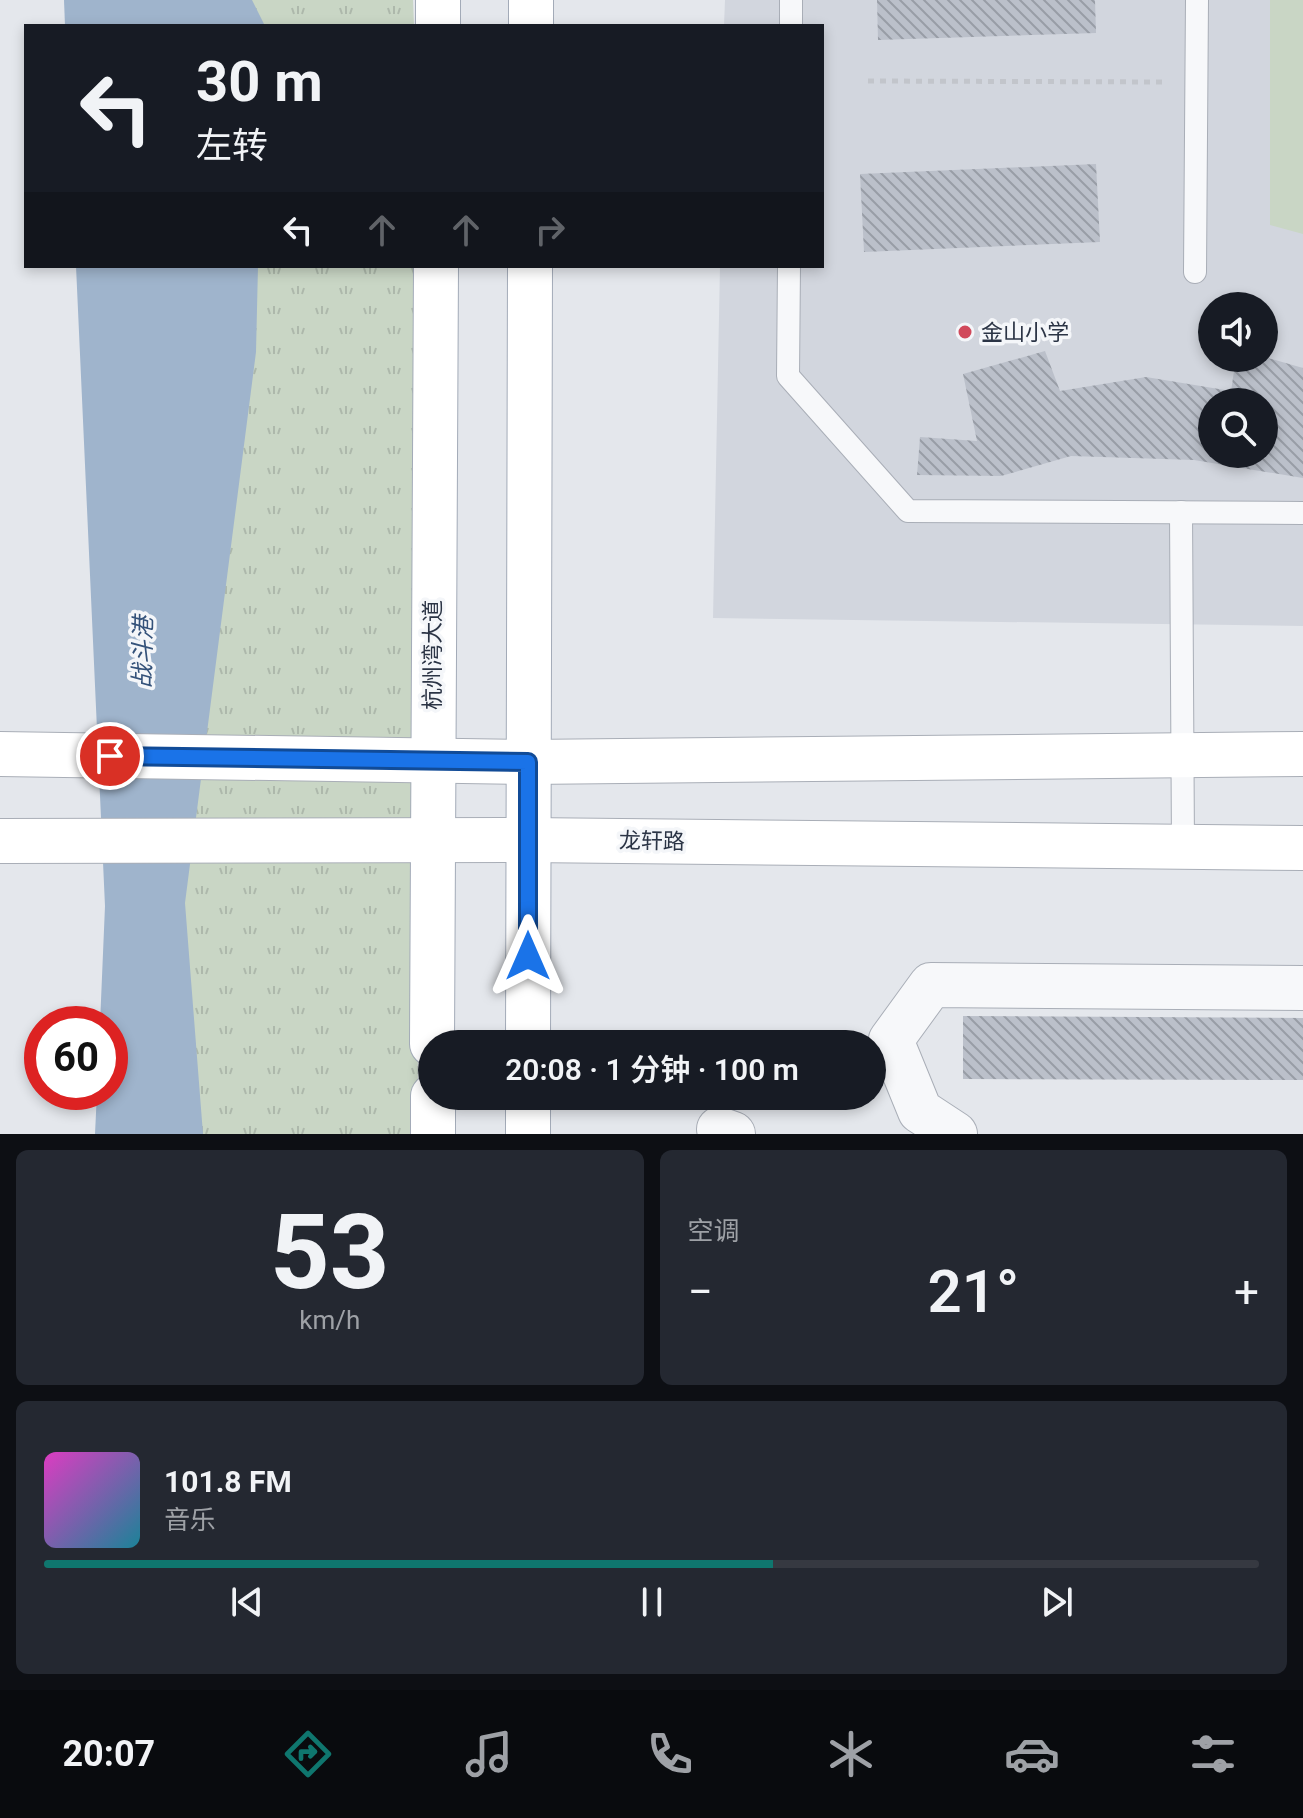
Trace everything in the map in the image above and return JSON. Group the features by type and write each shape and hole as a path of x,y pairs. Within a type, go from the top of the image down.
{"street":[{"path":"438,0 438,24"},
{"path":"531,0 531,24"},
{"name":"杭州湾大道","path":"432,1030 436,268"},
{"path":"528,1030 530,268"},
{"path":"0,754 528,762 1303,754"},
{"name":"龙轩路","path":"0,841 283,843 527,840 1303,848"},
{"path":"955,1134 920,1111 891,1040 931,985 1303,988"},
{"path":"433,1110 433,1134"},
{"path":"528,1110 528,1134"}],"lane":[{"path":"791,0 791,24"},
{"path":"1195,272 1197,0"},
{"path":"789,268 788,376 908,511 1303,513"},
{"path":"1181,512 1183,847"}],"path":[{"path":"868,81 1196,82"}],"shaded area":[{"name":"金山小学","path":"725,0 1303,0 1303,626 713,618 720,268 824,268 824,24 724,24"}],"green space":[{"path":"241,0 413,0 414,24 251,24"},
{"path":"1270,0 1303,0 1303,234 1270,225"},
{"path":"244,268 415,268 418,1134 188,1134 170,899"}],"water":[{"path":"64,0 252,0 264,24 65,24"},
{"name":"战斗港","path":"76,268 258,268 256,352 185,903 203,1134 95,1134 96,1110 128,1110 128,1006 101,1006 105,906"}],"building":[{"path":"877,0 1095,0 1096,33 878,40"},
{"path":"1096,164 1100,242 864,252 860,174"},
{"path":"1045,351 1060,391 1146,377 1213,388 1198,388 1198,461 1071,456 1001,476 917,475 920,437 977,441 963,374"},
{"path":"1278,361 1303,368 1303,478 1242,468 1278,468 1278,388 1231,388 1234,372 1278,372"},
{"path":"963,1016 1303,1018 1303,1080 963,1079"}],"place":[{"name":"金山小学","path":"965,332"}],"route":[{"path":"110,756 528,762 528,956"}]}
